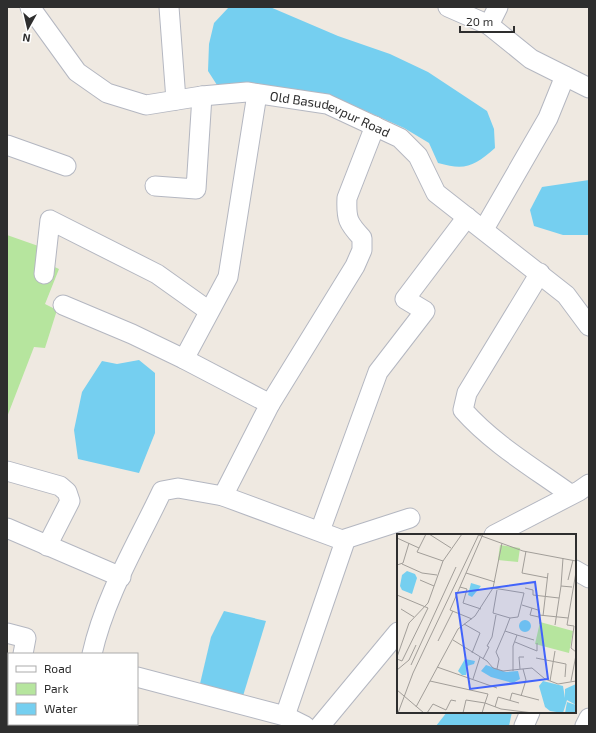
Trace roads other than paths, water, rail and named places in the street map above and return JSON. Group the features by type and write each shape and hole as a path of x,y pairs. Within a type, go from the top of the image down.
{"street":[{"name":"Old Basudevpur Road","path":"30,7 76,72 107,93 146,105 202,96 247,92 327,104 400,138 418,156 436,192 566,294 589,326"},
{"path":"169,7 176,100"},
{"path":"448,7 489,25 531,59 589,88"},
{"path":"489,25 498,7"},
{"path":"484,229 548,118 565,76"},
{"path":"184,359 228,277 257,94"},
{"path":"155,186 196,189 202,96"},
{"path":"223,496 270,404 355,266 362,250 362,238 348,223 346,210 347,198 375,126"},
{"path":"7,145 66,166"},
{"path":"320,531 378,372 425,311 405,299 467,216"},
{"path":"44,274 50,220 157,274 209,312"},
{"path":"540,273 467,393 463,410 474,422 500,444 570,494"},
{"path":"63,305 132,334 184,359 270,404"},
{"path":"7,471 60,486 67,492 70,501 47,546"},
{"path":"507,532 589,484"},
{"path":"92,653 98,629 162,491 178,488 223,496 342,540 410,518"},
{"path":"7,528 121,577"},
{"path":"285,716 343,549 342,540"},
{"path":"576,571 589,578"},
{"path":"7,633 26,638 23,653"},
{"path":"320,726 397,633"},
{"path":"138,677 285,716 305,726"},
{"path":"524,726 530,713"},
{"path":"585,726 589,718"}],"water":[{"path":"229,7 270,7 338,36 390,54 428,72 487,111 494,129 495,148 475,163 463,167 438,163 429,143 404,128 350,104 309,94 217,85 208,71 209,44 214,23"},
{"path":"589,180 589,235 563,235 534,226 530,210 542,187"},
{"path":"139,360 155,373 155,433 139,473 78,459 74,430 82,392 102,361 117,364"},
{"path":"224,611 266,621 243,696 199,688 211,637"},
{"path":"446,713 512,713 509,726 436,726"}]}
